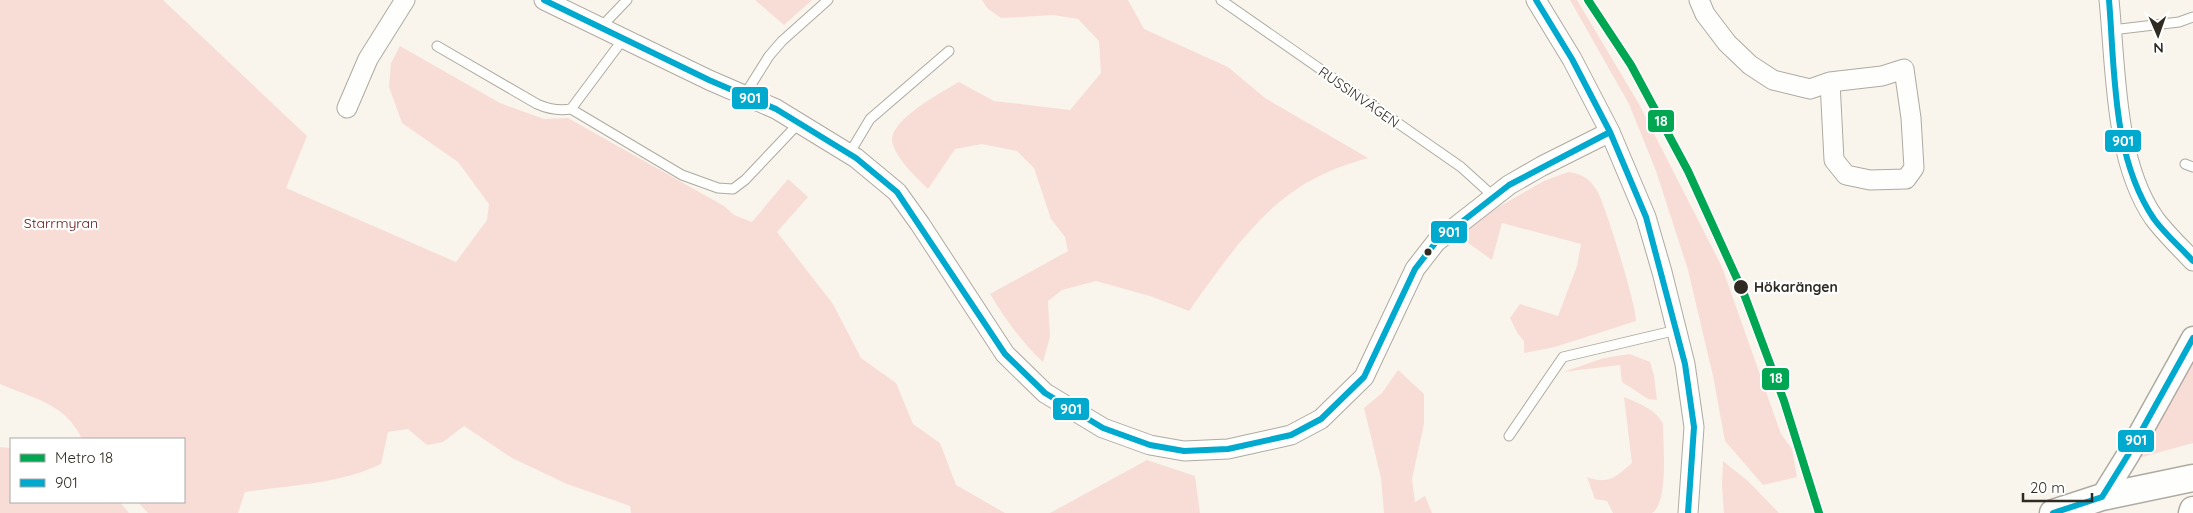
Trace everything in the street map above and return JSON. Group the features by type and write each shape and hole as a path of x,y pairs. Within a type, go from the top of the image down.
{"main road":[{"path":"2053,513 2100,505 2193,478"}],"street":[{"path":"347,108 368,59 405,0"},
{"path":"544,0 776,110 849,154 897,192 1005,354 1045,393 1103,428 1150,445 1184,451 1228,449 1291,435 1321,419 1364,377 1415,269 1436,242 1493,196 1542,166 1610,132"},
{"path":"1536,0 1572,59 1610,132 1646,217 1685,364 1694,427 1688,513"},
{"path":"1699,0 1705,14 1727,43 1750,65 1773,80 1810,89 1830,82 1882,76 1904,68 1911,118 1914,168 1906,179 1870,180 1846,175 1834,160 1830,82"},
{"path":"2109,0 2117,99 2132,176 2154,218 2193,260"},
{"path":"2100,505 2193,338"}],"lane":[{"path":"601,28 627,0"},
{"path":"744,96 768,56 828,0"},
{"name":"RUSSINVÄGEN","path":"1221,0 1461,167 1493,196"},
{"path":"2112,30 2179,22 2193,18"},
{"path":"571,109 624,38"},
{"path":"436,46 537,104 554,109 571,109 682,175 718,188 733,189 745,180 799,123"},
{"path":"849,154 870,119 949,51"},
{"path":"1509,436 1563,357 1677,330"}],"green space":[{"name":"Starrmyran","path":"0,0 163,0 307,136 286,188 456,262 487,220 489,204 458,162 402,123 389,87 391,63 400,46 500,103 544,119 568,118 724,206 734,215 752,222 788,179 808,197 777,232 833,304 861,358 896,383 913,424 940,443 956,485 1005,513 631,513 630,506 567,484 512,458 464,426 443,442 427,445 408,429 388,432 381,464 365,471 332,480 245,492 238,513 148,513 139,503 185,503 185,438 81,438 67,417 58,410 0,384"},
{"path":"755,0 812,0 784,25"},
{"path":"982,0 1128,0 1144,29 1228,67 1265,98 1368,158 1328,172 1306,183 1285,197 1267,213 1233,251 1189,311 1150,296 1096,281 1062,290 1048,301 1050,337 1043,362 1014,330 990,294 1068,251 1065,237 1051,219 1034,168 1017,151 982,144 955,149 928,189 904,163 893,145 893,136 897,127 906,117 929,100 959,82 994,101 1070,110 1101,73 1099,41 1078,19 1053,15 1001,18 987,8"},
{"path":"1570,0 1577,0 1639,104 1722,267 1781,434 1792,449 1797,477 1763,485 1725,441 1713,376 1688,270 1656,171 1629,104"},
{"path":"1568,172 1587,179 1600,197 1626,276 1636,321 1555,347 1524,353 1524,341 1510,318 1520,304 1558,316 1577,266 1581,244 1502,223 1492,260 1460,237 1470,223 1544,181"},
{"path":"1630,354 1650,362 1657,400 1648,399 1622,382 1620,365 1563,372 1604,358"},
{"path":"2193,361 2193,443 2139,458"},
{"path":"1398,370 1424,394 1424,424 1412,479 1415,502 1425,496 1432,513 1384,513 1381,478 1364,408 1382,393"},
{"path":"1624,397 1651,410 1663,424 1663,485 1661,497 1652,513 1613,513 1607,501 1595,499 1587,477 1606,480 1621,472 1632,463"},
{"path":"0,447 10,448 10,503 121,503 129,513 0,513"},
{"path":"1147,460 1195,476 1200,513 1050,513"},
{"path":"1723,461 1749,482 1779,513 1724,513"}],"metro line":[{"name":"18","path":"1588,0 1631,65 1688,171 1744,294 1784,401 1819,513"}],"transit line":[{"name":"901","path":"544,0 709,80 776,109 856,158 897,192 1005,354 1045,393 1103,428 1150,445 1184,451 1228,449 1291,435 1321,419 1364,377 1415,269 1436,242 1509,185 1610,132"},
{"name":"901","path":"1536,0 1572,59 1610,132 1646,217 1685,364 1694,427 1688,513"},
{"name":"901","path":"2109,0 2118,113 2130,169 2140,195 2154,219 2193,261"},
{"name":"901","path":"2053,513 2102,497 2128,455 2193,338"}],"place":[{"name":"Hökarängen","path":"1741,287"}]}
